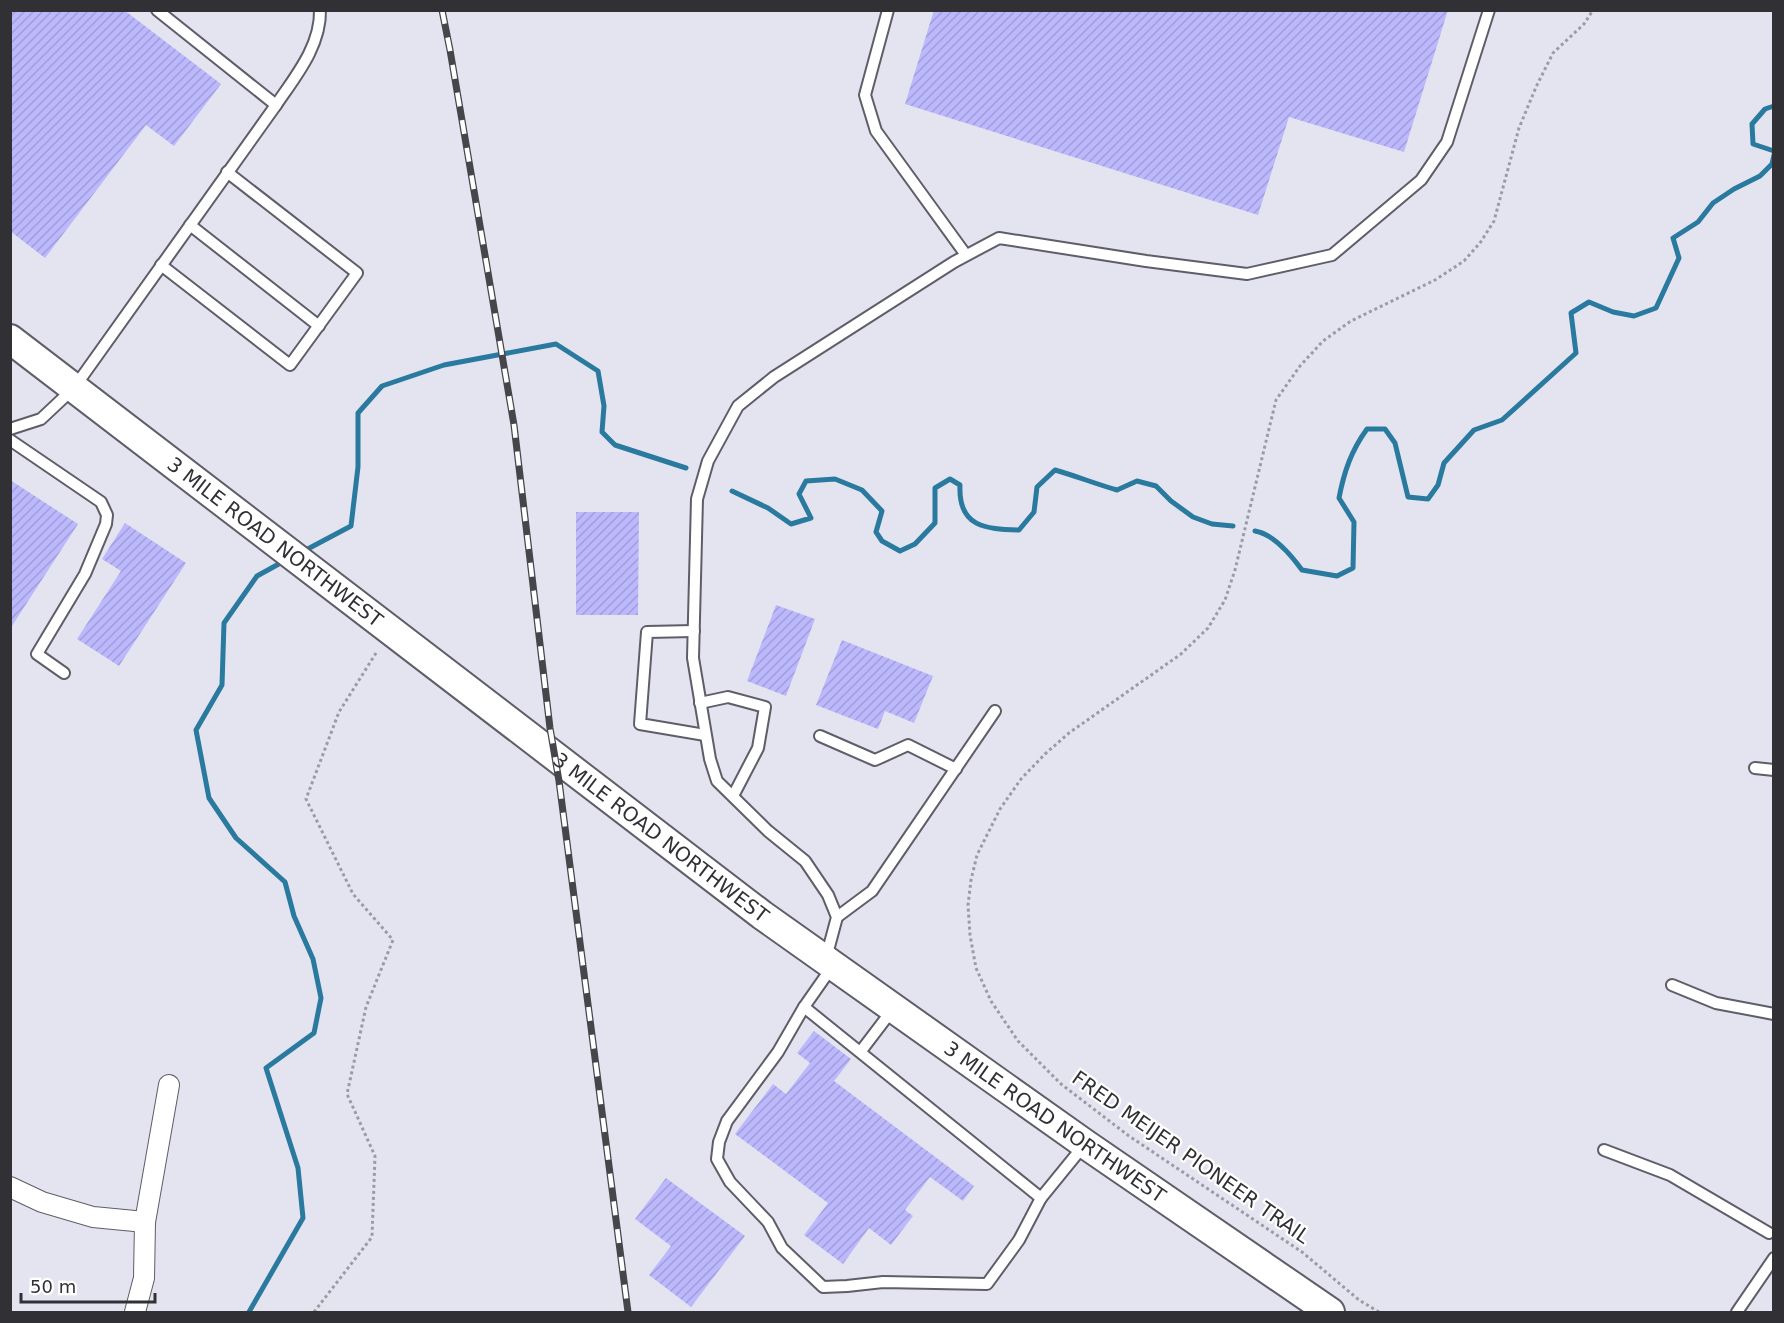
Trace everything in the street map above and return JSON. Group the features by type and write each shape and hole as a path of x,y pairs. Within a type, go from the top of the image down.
{"main road":[{"name":"3 MILE ROAD NORTHWEST","path":"10,339 829,964 1330,1312"}],"street":[{"path":"135,1312 144,1278 145,1222 170,1085"},
{"path":"10,1187 42,1202 93,1217 145,1222"}],"lane":[{"path":"157,10 276,105"},
{"path":"10,429 41,419 74,388 307,60 321,20 320,10"},
{"path":"888,10 865,95 876,131 966,255"},
{"path":"1085,1144 1041,1198 1020,1240 987,1284 883,1282 823,1287 782,1248 768,1222 730,1182 717,1159 719,1142 727,1121 778,1052 829,964 837,917 828,895 805,861 768,831 717,780 710,759 693,658 697,499 708,461 738,406 774,376 966,255 999,237 1146,261 1247,274 1332,255 1421,180 1447,142 1489,10"},
{"path":"161,265 290,365 357,273 227,172"},
{"path":"190,225 318,326"},
{"path":"10,440 101,502 107,515 106,524 85,574 37,654 64,673"},
{"path":"694,631 647,632 640,724 705,735"},
{"path":"700,703 728,697 765,707 758,748 733,796"},
{"path":"837,917 872,891 995,711"},
{"path":"820,736 875,760 908,745 956,769"},
{"path":"1755,768 1773,770"},
{"path":"1672,985 1716,1004 1773,1014"},
{"path":"804,1007 1041,1198"},
{"path":"861,1052 893,1009"},
{"path":"1604,1150 1670,1175 1771,1235 1773,1221"},
{"path":"1737,1312 1773,1258"}],"path":[{"name":"FRED MEIJER PIONEER TRAIL","path":"1378,1312 1359,1300 1302,1252 1129,1136 1061,1084 1018,1041 991,1001 976,968 968,905 971,880 977,855 1000,809 1021,779 1045,754 1070,733 1181,654 1208,628 1225,600 1235,570 1276,400 1300,366 1323,341 1351,321 1435,280 1464,261 1480,243 1494,221 1519,128 1536,87 1553,53 1584,24 1593,10"},
{"path":"314,1312 372,1237 375,1156 347,1094 366,1007 393,940 353,894 306,799 339,712 376,653"}],"building":[{"path":"10,10 124,10 221,84 174,146 146,125 45,258 10,231"},
{"path":"934,10 1448,10 1404,152 1289,117 1258,215 905,104"},
{"path":"10,480 78,524 10,629"},
{"path":"576,512 639,512 638,615 576,615"},
{"path":"125,523 186,563 119,666 77,639 121,571 102,559"},
{"path":"776,605 815,619 786,696 747,681"},
{"path":"842,640 933,676 914,723 885,711 878,729 816,705"},
{"path":"814,1031 851,1059 834,1081 974,1186 963,1201 930,1177 905,1210 913,1216 891,1245 869,1228 843,1264 804,1235 828,1203 735,1134 773,1084 786,1094 810,1063 797,1053"},
{"path":"666,1178 745,1236 691,1307 649,1275 671,1246 635,1219"}],"waterway":[{"path":"1774,106 1765,109 1752,124 1753,144 1774,151"},
{"path":"1255,531 1269,536 1302,570 1337,576 1353,568 1354,522 1339,498 1349,462 1367,429 1385,429 1395,443 1408,497 1428,499 1438,485 1444,463 1474,430 1502,420 1576,353 1571,313 1589,302 1613,312 1634,316 1656,308 1679,258 1673,238 1698,222 1713,203 1760,176 1772,164 1774,155"},
{"path":"302,552 351,526 358,467 358,413 382,386 444,365 556,344 598,371 604,406 602,432 615,445 686,468"},
{"path":"732,491 768,508 791,524 811,518 799,494 806,481 835,479 862,490 882,511 876,532 882,541 900,551 915,544 935,523 935,488 950,479 960,485 964,510 976,523 995,528 1019,530 1034,512 1037,487 1055,470 1117,490 1137,481 1156,486 1171,501 1193,517 1212,524 1233,526"},
{"path":"249,1312 303,1218 298,1168 266,1068 314,1033 321,998 313,959 294,916 285,882 236,838 209,798 196,730 222,685 224,623 257,576 286,560"}],"railway":[{"path":"442,10 514,425 550,728 559,781 628,1312"}]}
